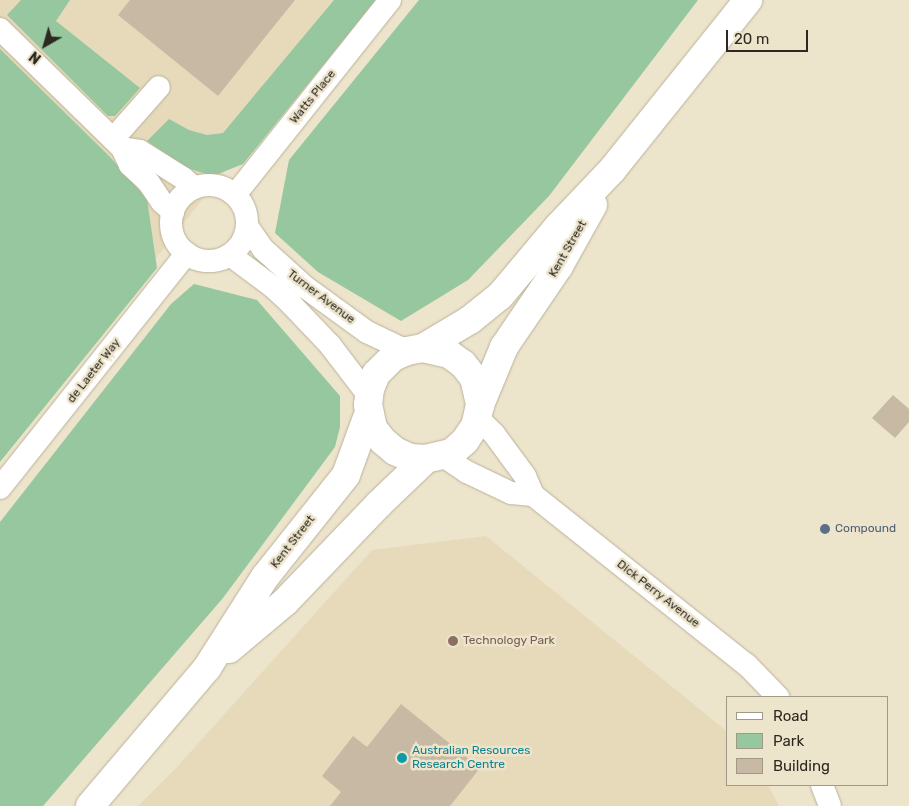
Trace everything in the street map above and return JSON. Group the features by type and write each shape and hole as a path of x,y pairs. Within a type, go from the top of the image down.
{"main road":[{"name":"Kent Street","path":"415,349 470,320 500,296 558,228 612,170 748,0"},
{"name":"Kent Street","path":"479,411 504,348 559,266 612,170"},
{"path":"415,349 448,354 463,364 477,387 479,411 465,441 435,458 410,458 389,447 373,428 369,404 373,381 381,368 393,357 415,349"},
{"name":"Kent Street","path":"90,806 207,668 265,577 346,475 369,404"},
{"name":"Kent Street","path":"207,668 284,602 379,504 435,458"}],"street":[{"name":"Watts Place","path":"235,195 390,0"},
{"path":"0,29 118,143 130,165 149,183 162,202 173,212"},
{"path":"118,143 159,87"},
{"path":"118,143 140,151 194,188"},
{"path":"216,186 235,195 245,210 247,226 242,243 230,255 219,260 208,261 187,253 173,235 173,212 181,198 194,188 216,186"},
{"name":"Turner Avenue","path":"247,226 272,259 305,287 367,332 415,349"},
{"name":"de Laeter Way","path":"0,488 187,253"},
{"name":"Turner Avenue","path":"230,255 273,287 330,345 369,404"},
{"name":"Dick Perry Avenue","path":"479,411 525,476 533,495 748,665 777,696"},
{"path":"435,458 511,493 533,495"},
{"path":"822,786 830,806"}],"shaded area":[{"path":"0,0 359,0 169,242 0,450"},
{"name":"Technology Park","path":"486,536 726,730 726,786 769,786 779,806 138,806 176,768 372,550"}],"green space":[{"path":"21,0 70,0 56,21 140,88 115,116 108,116 7,15"},
{"path":"334,0 376,0 243,164 213,176 187,168 147,141 169,119 189,130 207,135 223,133"},
{"path":"419,0 698,0 549,196 468,280 401,321 318,272 275,233 289,160"},
{"path":"0,49 109,156 147,199 157,268 0,462"},
{"path":"194,284 257,300 340,396 340,427 335,447 223,598 43,806 0,806 0,522 171,304"}],"building":[{"path":"130,0 295,0 218,96 118,15"},
{"path":"893,395 909,409 909,422 895,438 872,418"},
{"name":"Australian Resources Research Centre","path":"401,704 480,768 450,806 330,806 341,792 322,776 353,736 367,747"}],"place":[{"name":"Compound","path":"825,529"},
{"name":"Technology Park","path":"453,641"},
{"name":"Australian Resources Research Centre","path":"402,758"}]}
